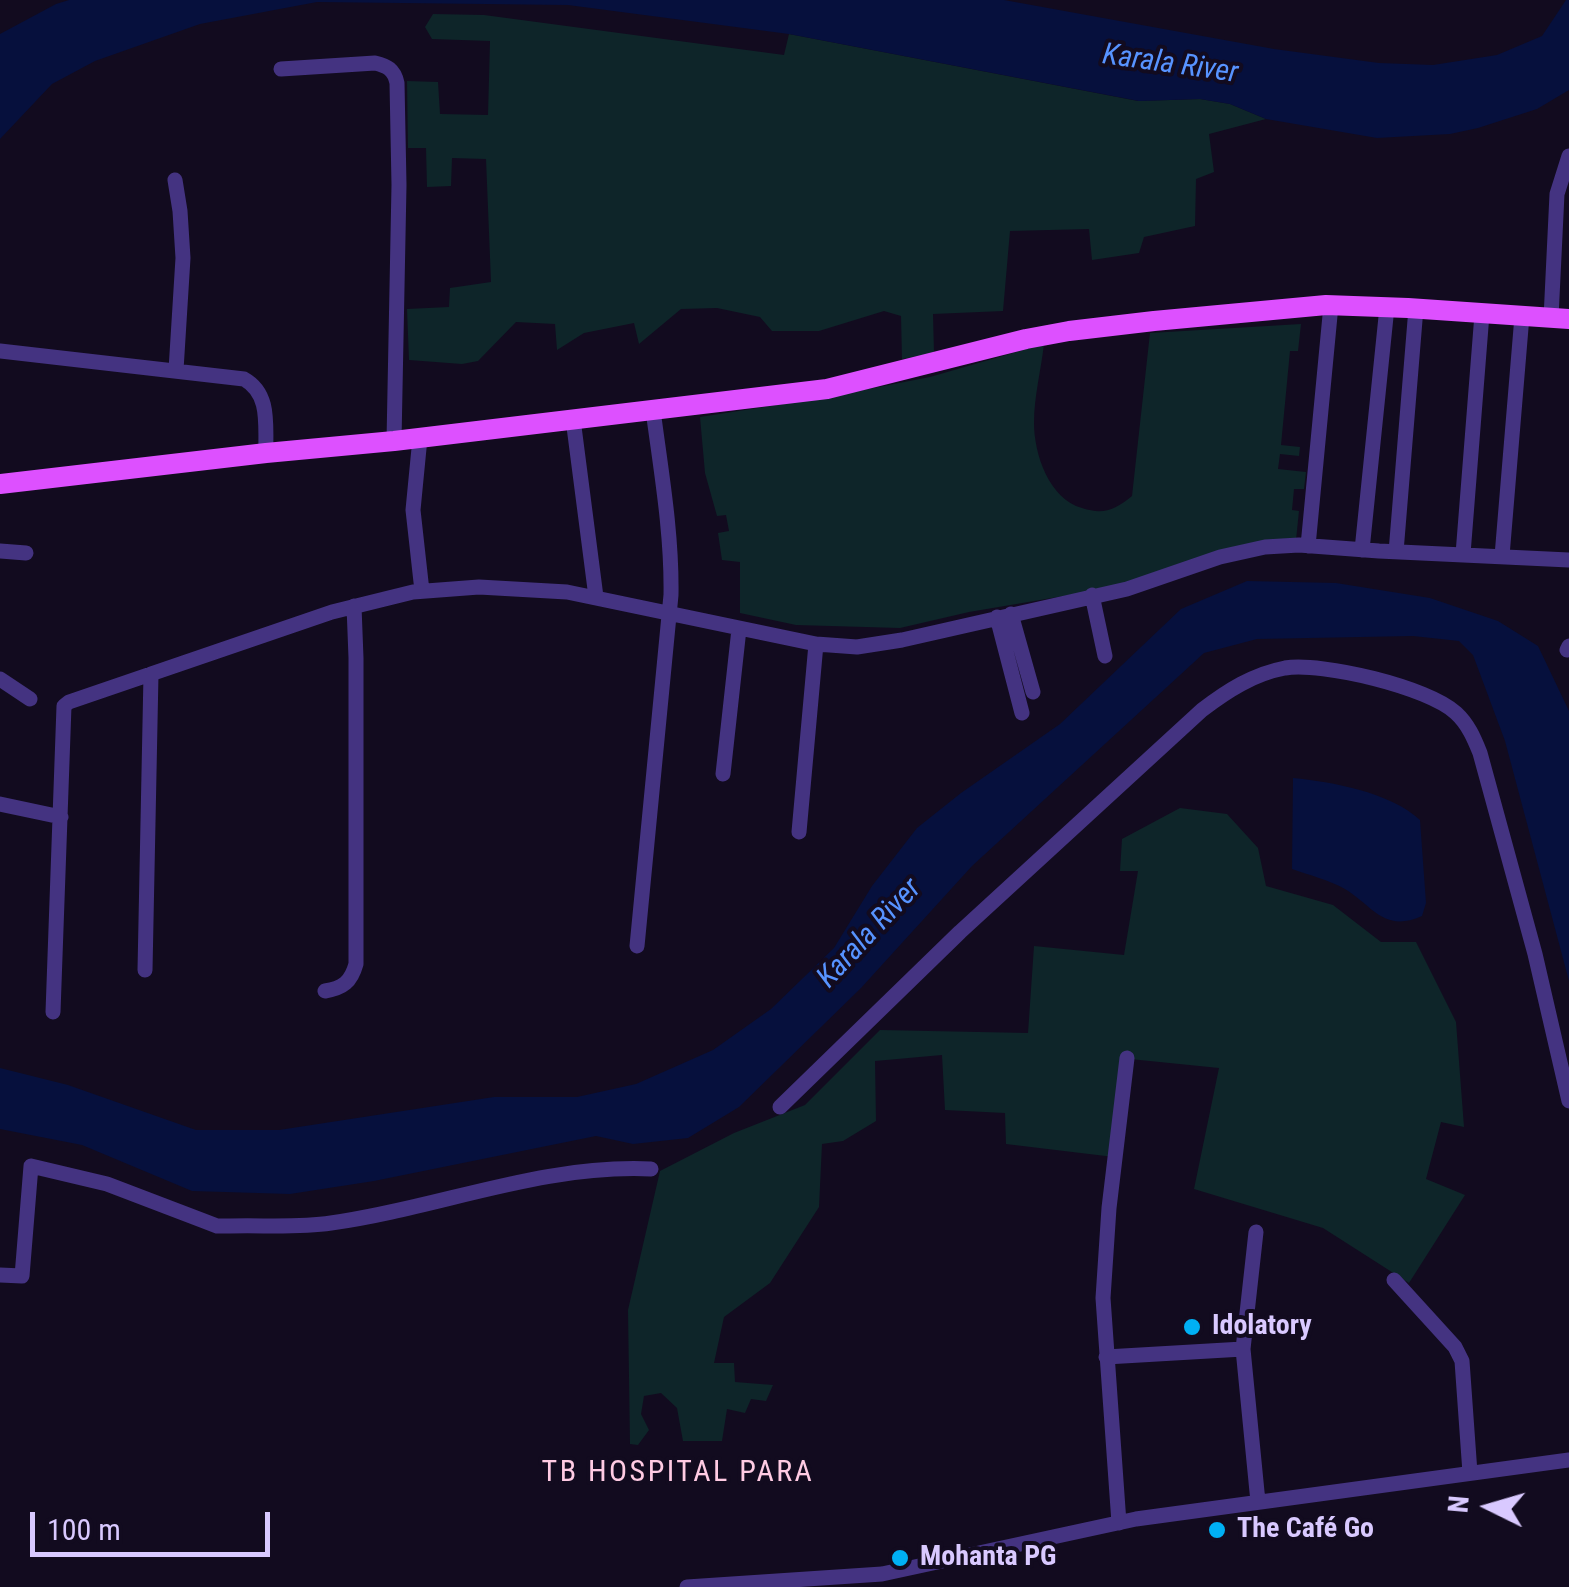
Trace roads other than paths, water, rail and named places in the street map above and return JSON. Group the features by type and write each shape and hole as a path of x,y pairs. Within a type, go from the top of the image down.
{"main road":[{"path":"0,484 844,387 984,349 1069,331 1154,321 1331,305 1560,318"}],"street":[{"path":"280,70 375,63 387,66 395,74 399,185 394,441"},
{"path":"1560,318 1554,218 1559,184 1569,156"},
{"path":"176,180 184,258 176,370"},
{"path":"1308,546 1331,305"},
{"path":"1362,550 1386,307"},
{"path":"1396,552 1416,308"},
{"path":"1462,554 1482,314"},
{"path":"1502,556 1522,316"},
{"path":"0,351 235,376 252,383 264,399 266,453"},
{"path":"637,946 672,565 653,410"},
{"path":"573,419 596,596"},
{"path":"420,438 414,510 422,591"},
{"path":"53,1012 64,706 332,612 422,591 516,588 596,596 739,629 816,644 856,647 1127,589 1220,557 1265,548 1308,546 1569,560"},
{"path":"0,551 26,553"},
{"path":"1092,596 1105,656"},
{"path":"325,991 347,983 356,964 354,606"},
{"path":"1004,615 1032,692"},
{"path":"1004,615 1022,713"},
{"path":"724,774 739,629"},
{"path":"799,832 816,644"},
{"path":"780,1107 960,932 1202,710 1259,675 1298,667 1340,672 1420,693 1441,702 1466,725 1480,753 1535,954 1569,1101"},
{"path":"145,970 152,674"},
{"path":"0,679 30,699"},
{"path":"0,804 61,817"},
{"path":"1119,1522 1104,1298 1106,1245 1128,1058"},
{"path":"0,1275 22,1276 31,1166 107,1184 217,1226 328,1224 580,1170 651,1169"},
{"path":"1256,1232 1243,1349 1258,1502"},
{"path":"1394,1280 1462,1361 1470,1472"},
{"path":"1106,1357 1243,1349"},
{"path":"687,1587 882,1574 1119,1522 1569,1460"}],"water":[{"name":"Karala River","path":"69,0 1004,0 1274,49 1379,63 1433,65 1497,55 1542,36 1569,0 1569,90 1537,109 1478,128 1450,134 1377,138 1266,119 1230,104 1200,99 1139,101 789,34 568,5 317,2 200,24 95,61 52,84 0,139 0,34"},
{"name":"Karala River","path":"1247,581 1336,583 1430,598 1498,621 1538,646 1569,711 1569,981 1505,741 1473,655 1459,641 1413,636 1257,639 1204,653 972,866 861,988 739,1107 688,1138 633,1144 596,1136 290,1194 192,1191 82,1145 0,1129 0,1068 68,1085 196,1130 279,1130 494,1097 577,1097 636,1084 713,1050 771,1009 834,948 872,886 917,828 1060,724 1181,609"},
{"path":"1293,778 1377,795 1420,820 1426,903 1422,916 1388,919 1345,889 1292,869"}],"place":[{"name":"Idolatory","path":"1192,1327"},
{"name":"The Café Go","path":"1217,1530"},
{"name":"Mohanta PG","path":"900,1558"}],"district":[{"name":"TB HOSPITAL PARA","path":"678,1473"}]}
